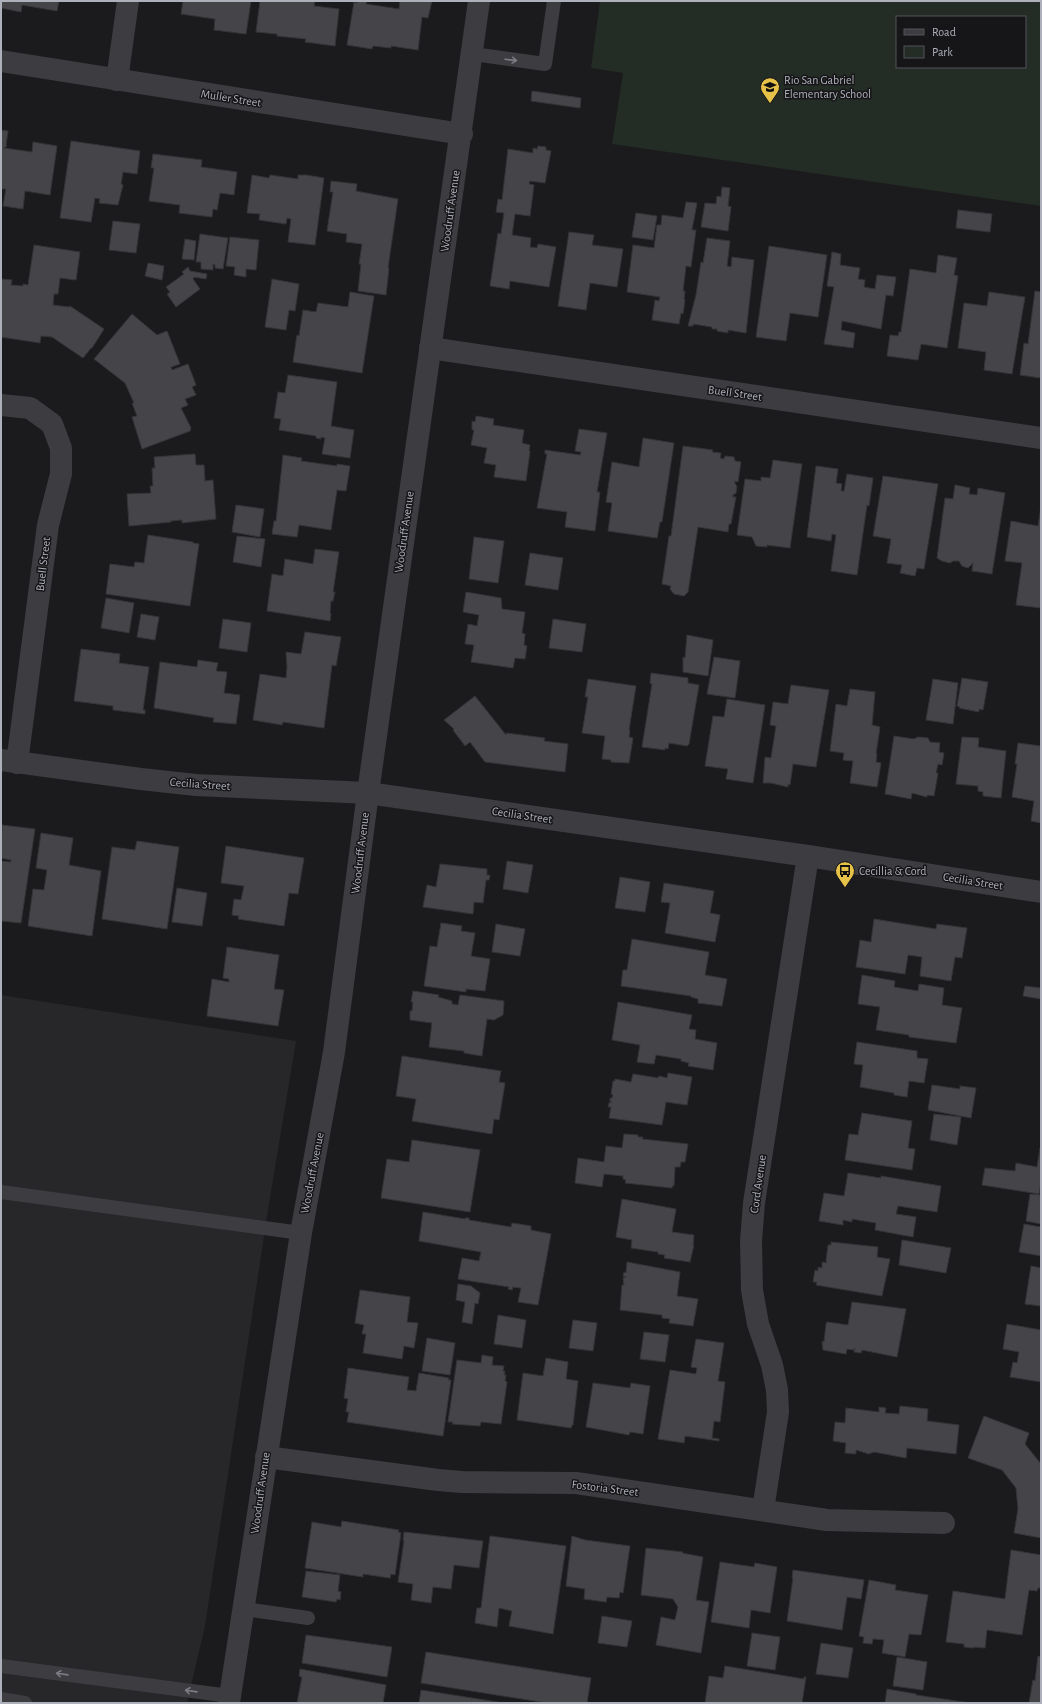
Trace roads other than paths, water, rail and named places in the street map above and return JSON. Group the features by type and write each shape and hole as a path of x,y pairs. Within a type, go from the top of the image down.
{"street":[{"path":"117,80 128,1"},
{"name":"Woodruff Avenue","path":"229,1700 301,1233 334,1052 368,793 430,348 462,134 479,1"},
{"name":"Muller Street","path":"1,61 462,134"},
{"name":"Buell Street","path":"430,348 1041,438"},
{"name":"Buell Street","path":"1,405 30,408 52,424 62,448 61,474 48,526 9,761"},
{"name":"Cecilia Street","path":"9,761 196,785 368,793 808,856 1041,892"},
{"name":"Cord Avenue","path":"763,1510 778,1412 778,1390 772,1365 758,1324 752,1290 751,1241 754,1203 808,856"},
{"name":"Fostoria Street","path":"266,1457 438,1480 462,1482 576,1483 827,1520 944,1523"}],"lane":[{"path":"472,54 546,64 554,1"},
{"path":"1,1192 301,1233"},
{"path":"244,1608 308,1618"},
{"path":"1,1666 229,1700"},
{"path":"1,1699 26,1703"}],"place":[{"name":"Rio San Gabriel Elementary School","path":"770,104"},
{"name":"Cecillia & Cord","path":"845,888"}]}
